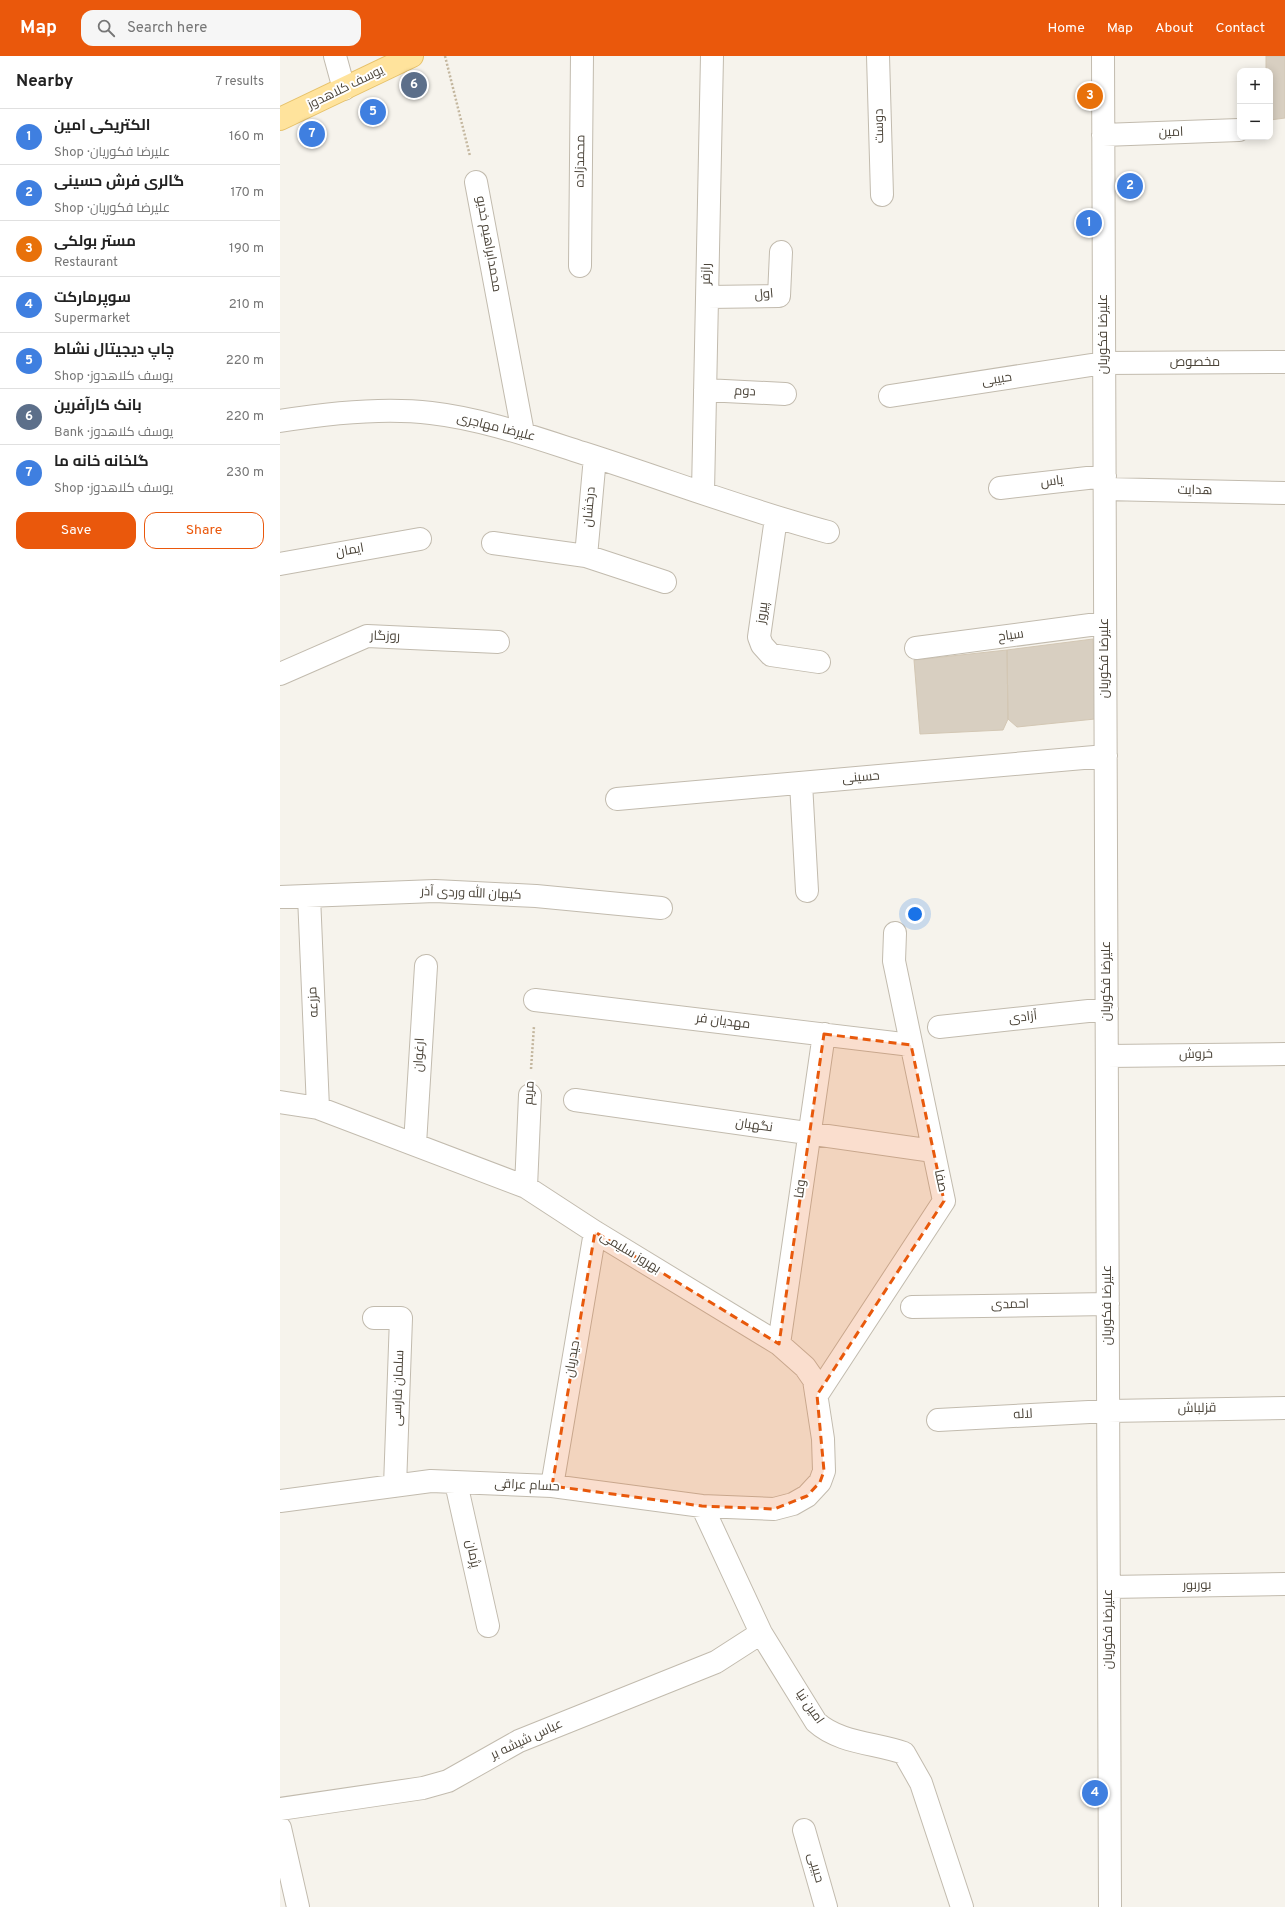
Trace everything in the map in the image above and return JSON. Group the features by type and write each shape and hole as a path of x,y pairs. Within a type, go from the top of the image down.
{"main road":[{"name":"یوسف کلاهدوز","path":"280,119 412,56"}],"street":[{"path":"335,56 344,88"},
{"name":"محمدزاده","path":"580,266 582,56"},
{"name":"رازفر","path":"703,492 712,56"},
{"name":"دوست","path":"878,56 882,196"},
{"name":"علیرضا فکوریان","path":"1103,56 1110,1907"},
{"name":"امین","path":"1103,135 1237,130"},
{"name":"محمدابراهیم خدیو","path":"476,182 523,433"},
{"name":"اول","path":"707,297 779,296 781,252"},
{"name":"مخصوص","path":"1104,364 1285,362"},
{"name":"حبیبی","path":"890,396 1104,364"},
{"name":"دوم","path":"705,390 785,394"},
{"name":"علیرضا مهاجری","path":"280,421 367,411 430,413 476,421 523,433 703,492"},
{"name":"درخشان","path":"586,556 595,457"},
{"name":"یاس","path":"1000,488 1105,482"},
{"name":"هدایت","path":"1105,482 1285,493"},
{"path":"703,492 776,518 828,532"},
{"name":"پیروز","path":"776,518 759,637 762,645 771,655 820,662"},
{"name":"ایمان","path":"280,564 420,539"},
{"path":"493,543 586,556 665,582"},
{"name":"سیاح","path":"916,648 1105,623"},
{"name":"روزگار","path":"280,674 367,636 498,642"},
{"name":"حسینی","path":"617,799 1106,756"},
{"path":"801,783 807,891"},
{"name":"کیهان الله وردی آذر","path":"280,897 436,891 536,896 661,908"},
{"name":"مزرعه","path":"309,896 318,1108"},
{"name":"صفا","path":"817,1395 944,1201 894,961 895,933"},
{"name":"ارغوان","path":"415,1144 426,966"},
{"name":"مهدیان فر","path":"535,1000 911,1045"},
{"name":"آزادی","path":"939,1027 1107,1009"},
{"name":"وفا","path":"778,1344 824,1034"},
{"name":"خروش","path":"1107,1056 1285,1054"},
{"name":"مریم","path":"526,1187 530,1095"},
{"name":"نگهبان","path":"575,1100 934,1151"},
{"name":"بهروز سلیمی","path":"280,1102 318,1108 526,1187 595,1232 778,1344 810,1373 814,1380 822,1439 824,1471 820,1482 807,1496 793,1504 774,1509"},
{"name":"حیدریان","path":"552,1486 595,1232"},
{"name":"احمدی","path":"912,1307 1108,1304"},
{"name":"سلمان فارسی","path":"374,1318 401,1318 395,1486"},
{"name":"قزلباش","path":"1108,1411 1285,1408"},
{"name":"لاله","path":"938,1420 1108,1411"},
{"name":"حسام عراقی","path":"280,1501 431,1482 552,1486 702,1506 774,1509"},
{"name":"پژمان","path":"456,1483 488,1626"},
{"name":"امین نیا","path":"702,1506 761,1632 816,1722 826,1730 840,1737 885,1746 904,1753 920,1783 962,1907"},
{"name":"بوربور","path":"1109,1587 1285,1584"},
{"name":"عباس شیشه بر","path":"280,1808 423,1788 448,1781 519,1741 716,1662 761,1632"},
{"path":"280,1828 298,1907"},
{"name":"حبیبی","path":"804,1830 826,1907"}],"path":[{"name":"محمدابراهیم خدیو","path":"445,56 476,182"},
{"name":"مریم","path":"530,1095 535,1000"}],"highlighted area":[{"path":"824,1034 911,1045 944,1201 817,1395 824,1471 820,1482 807,1496 774,1509 702,1506 552,1486 595,1232 779,1344"}],"building":[{"path":"1266,56 1285,56 1285,118 1273,120 1273,68 1266,68"},
{"path":"1093,639 1095,719 1017,727 1008,719 1007,650"},
{"path":"1007,650 1008,719 1003,730 920,734 914,660"}],"place":[{"name":"بانک کارآفرین","path":"414,85"},
{"name":"مستر بولکی","path":"1090,96"},
{"name":"چاپ دیجیتال نشاط","path":"373,112"},
{"name":"گلخانه خانه ما","path":"312,134"},
{"name":"گالری فرش حسینی","path":"1130,186"},
{"name":"الکتریکی امین","path":"1089,223"},
{"name":"سوپرمارکت","path":"1095,1793"}]}
